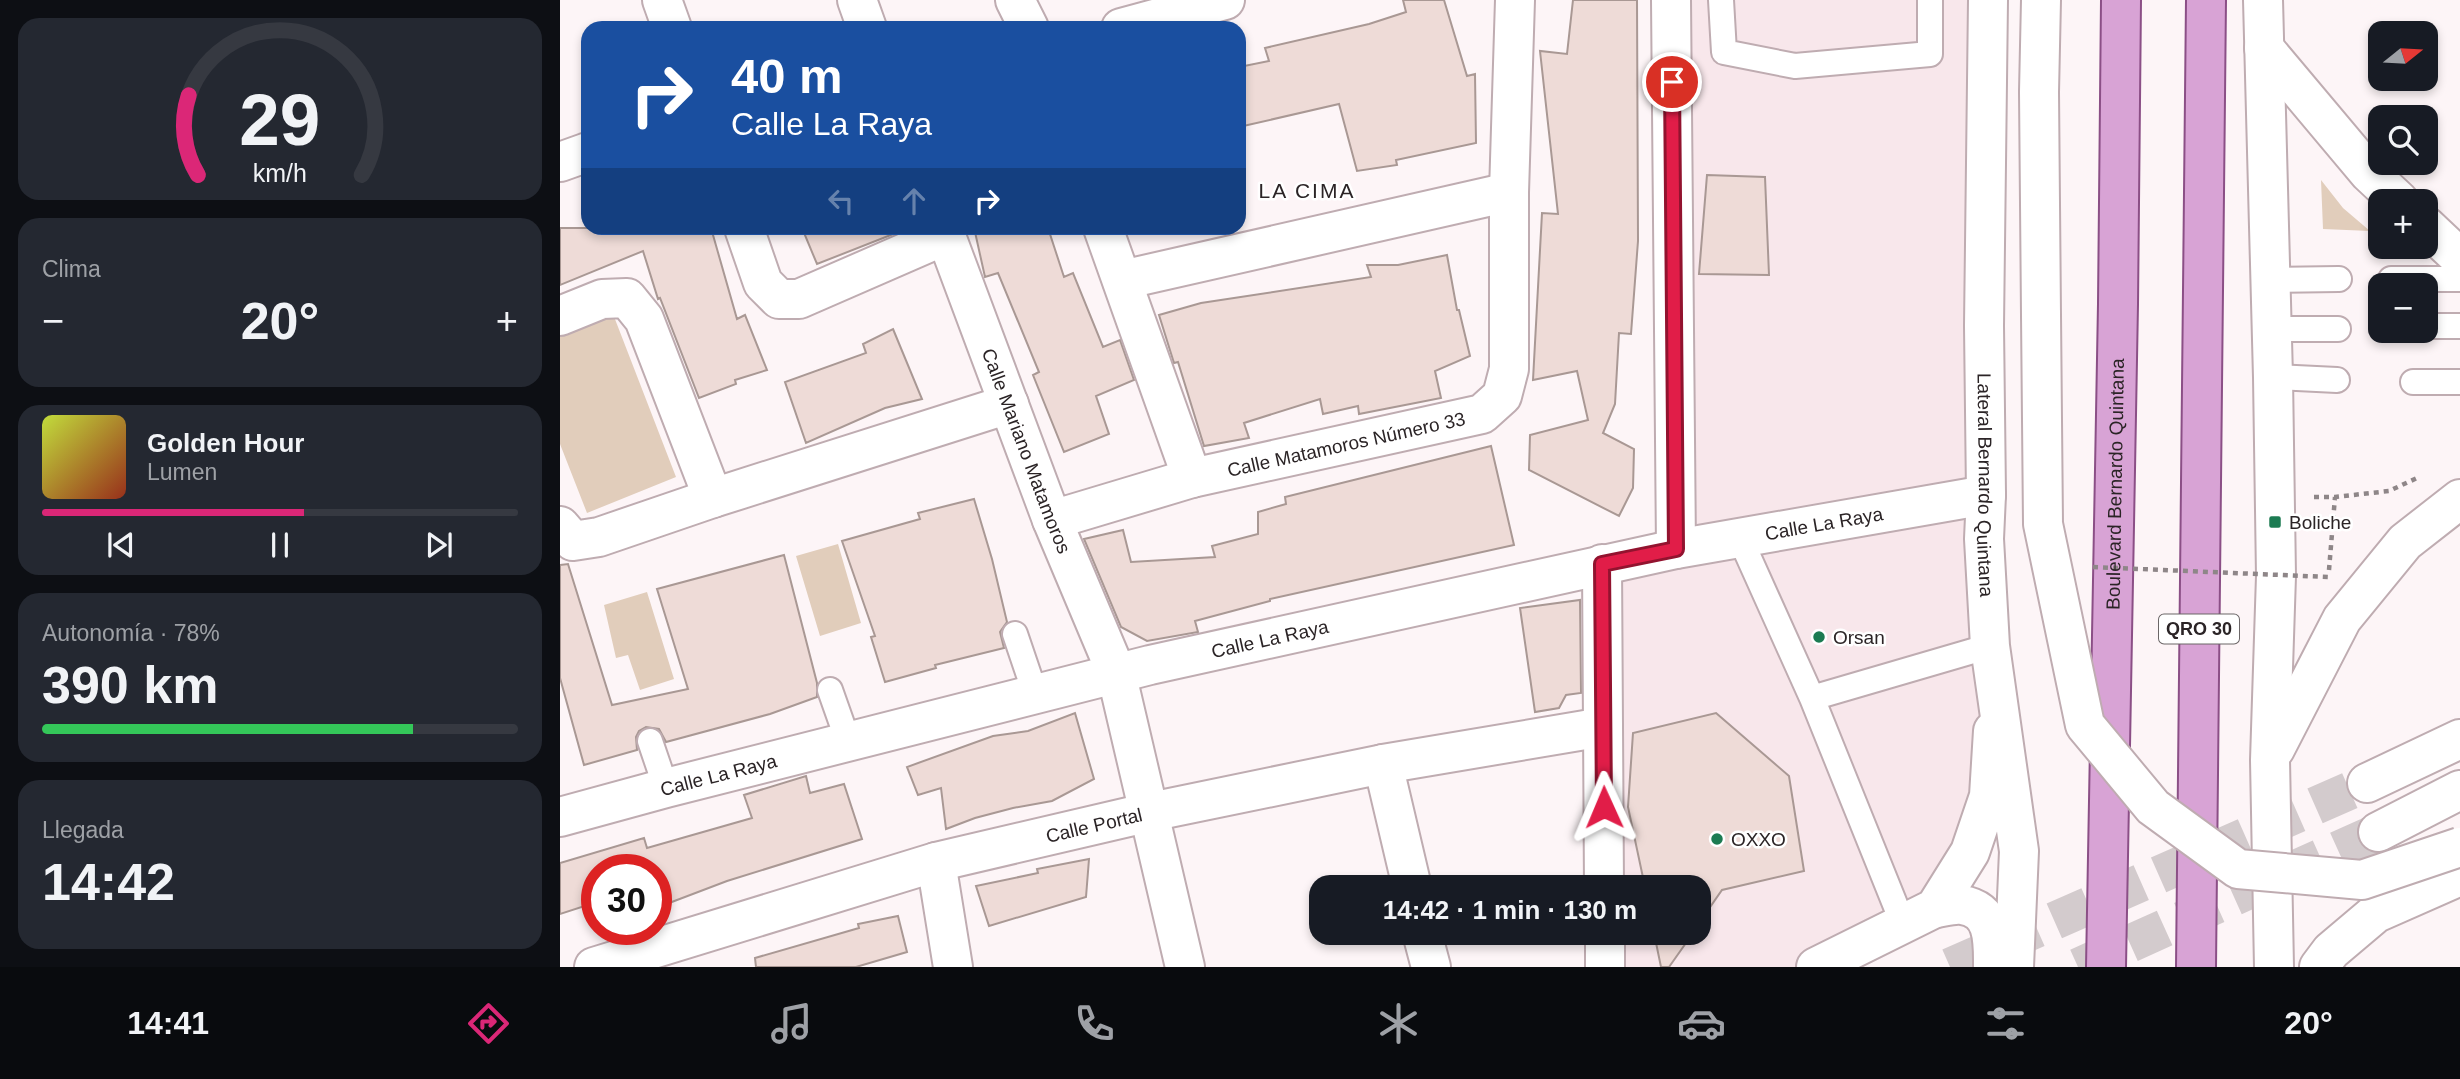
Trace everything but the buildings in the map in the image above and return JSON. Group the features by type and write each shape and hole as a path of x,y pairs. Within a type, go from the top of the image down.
{"main road":[{"name":"Boulevard Bernardo Quintana","path":"2106,967 2121,0"},
{"name":"QRO 30","path":"2196,967 2206,0"}],"street":[{"path":"662,0 670,21"},
{"path":"856,0 864,21"},
{"path":"1015,0 1026,21"},
{"path":"1147,21 1225,0"},
{"name":"Calle Matamoros Número 33","path":"1052,520 1192,478 1482,414 1502,396 1509,369 1509,192 1515,0"},
{"path":"1671,0 1676,549"},
{"name":"Lateral Bernardo Quintana","path":"1988,0 1984,539 1990,646 2019,851 2014,967"},
{"path":"2041,0 2039,92 2043,524 2085,725 2153,807 2238,869 2362,880 2460,847"},
{"path":"2263,0 2272,280 2276,576 2270,760 2274,967"},
{"path":"2264,48 2368,173 2386,189"},
{"path":"560,162 581,154"},
{"path":"1122,280 1509,192"},
{"path":"746,235 763,283 779,299 799,299 935,235"},
{"name":"Calle Mariano Matamoros","path":"946,235 1052,520 1116,672 1185,967"},
{"path":"1106,235 1192,478"},
{"path":"2438,237 2460,258"},
{"path":"560,316 602,299 627,298 644,319 713,498"},
{"path":"560,526 573,541 599,537 1009,404"},
{"name":"Calle La Raya","path":"560,817 1116,672 1602,564 1986,495"},
{"path":"2270,760 2342,619 2405,542 2460,499"},
{"path":"1602,564 1604,875"},
{"path":"1919,916 1970,852 1989,796 1996,687"},
{"name":"Calle Portal","path":"594,967 936,862 1382,764 1603,727"},
{"path":"2367,783 2460,739"},
{"path":"1382,764 1409,875"},
{"path":"2378,832 2460,790"},
{"path":"936,862 953,967"},
{"path":"2319,967 2331,951 2376,913 2460,876"},
{"path":"1816,967 1919,916 1963,905 1981,912 1993,932 1993,967"},
{"path":"1425,945 1431,967"},
{"path":"1605,945 1605,967"}],"lane":[{"path":"1721,0 1724,52 1795,66 1930,54 1930,0"},
{"path":"2272,280 2339,279"},
{"path":"2438,279 2460,279"},
{"path":"2438,326 2460,326"},
{"path":"2272,329 2338,328"},
{"path":"2273,377 2337,380"},
{"path":"2413,382 2460,382"},
{"path":"1740,538 1812,698 1919,916"},
{"path":"1015,634 1035,693"},
{"path":"1812,698 1990,646"},
{"path":"830,690 848,741"},
{"path":"650,741 666,788"}],"path":[{"path":"2082,566 2328,578 2335,497 2389,491 2425,475"}],"shaded area":[{"path":"1671,0 1988,0 1989,796 1935,908 1816,967 1605,967 1605,945 1711,945 1711,875 1604,875 1602,564 1676,549"},
{"path":"2321,180 2343,208 2368,231 2323,229"},
{"path":"613,314 676,477 587,513 560,444 560,336"},
{"path":"838,544 861,623 820,636 796,556"},
{"path":"647,592 674,679 640,690 628,655 616,658 604,605"}],"tunnel":[{"path":"1950,967 2367,783"},
{"path":"2078,967 2378,832"}],"place":[{"name":"Boliche","path":"2275,522"},
{"name":"Orsan","path":"1819,637"},
{"name":"OXXO","path":"1717,839"}],"district":[{"name":"LA CIMA","path":"1307,190"}],"route":[{"path":"1604,807 1602,564 1676,549 1672,82"}]}
